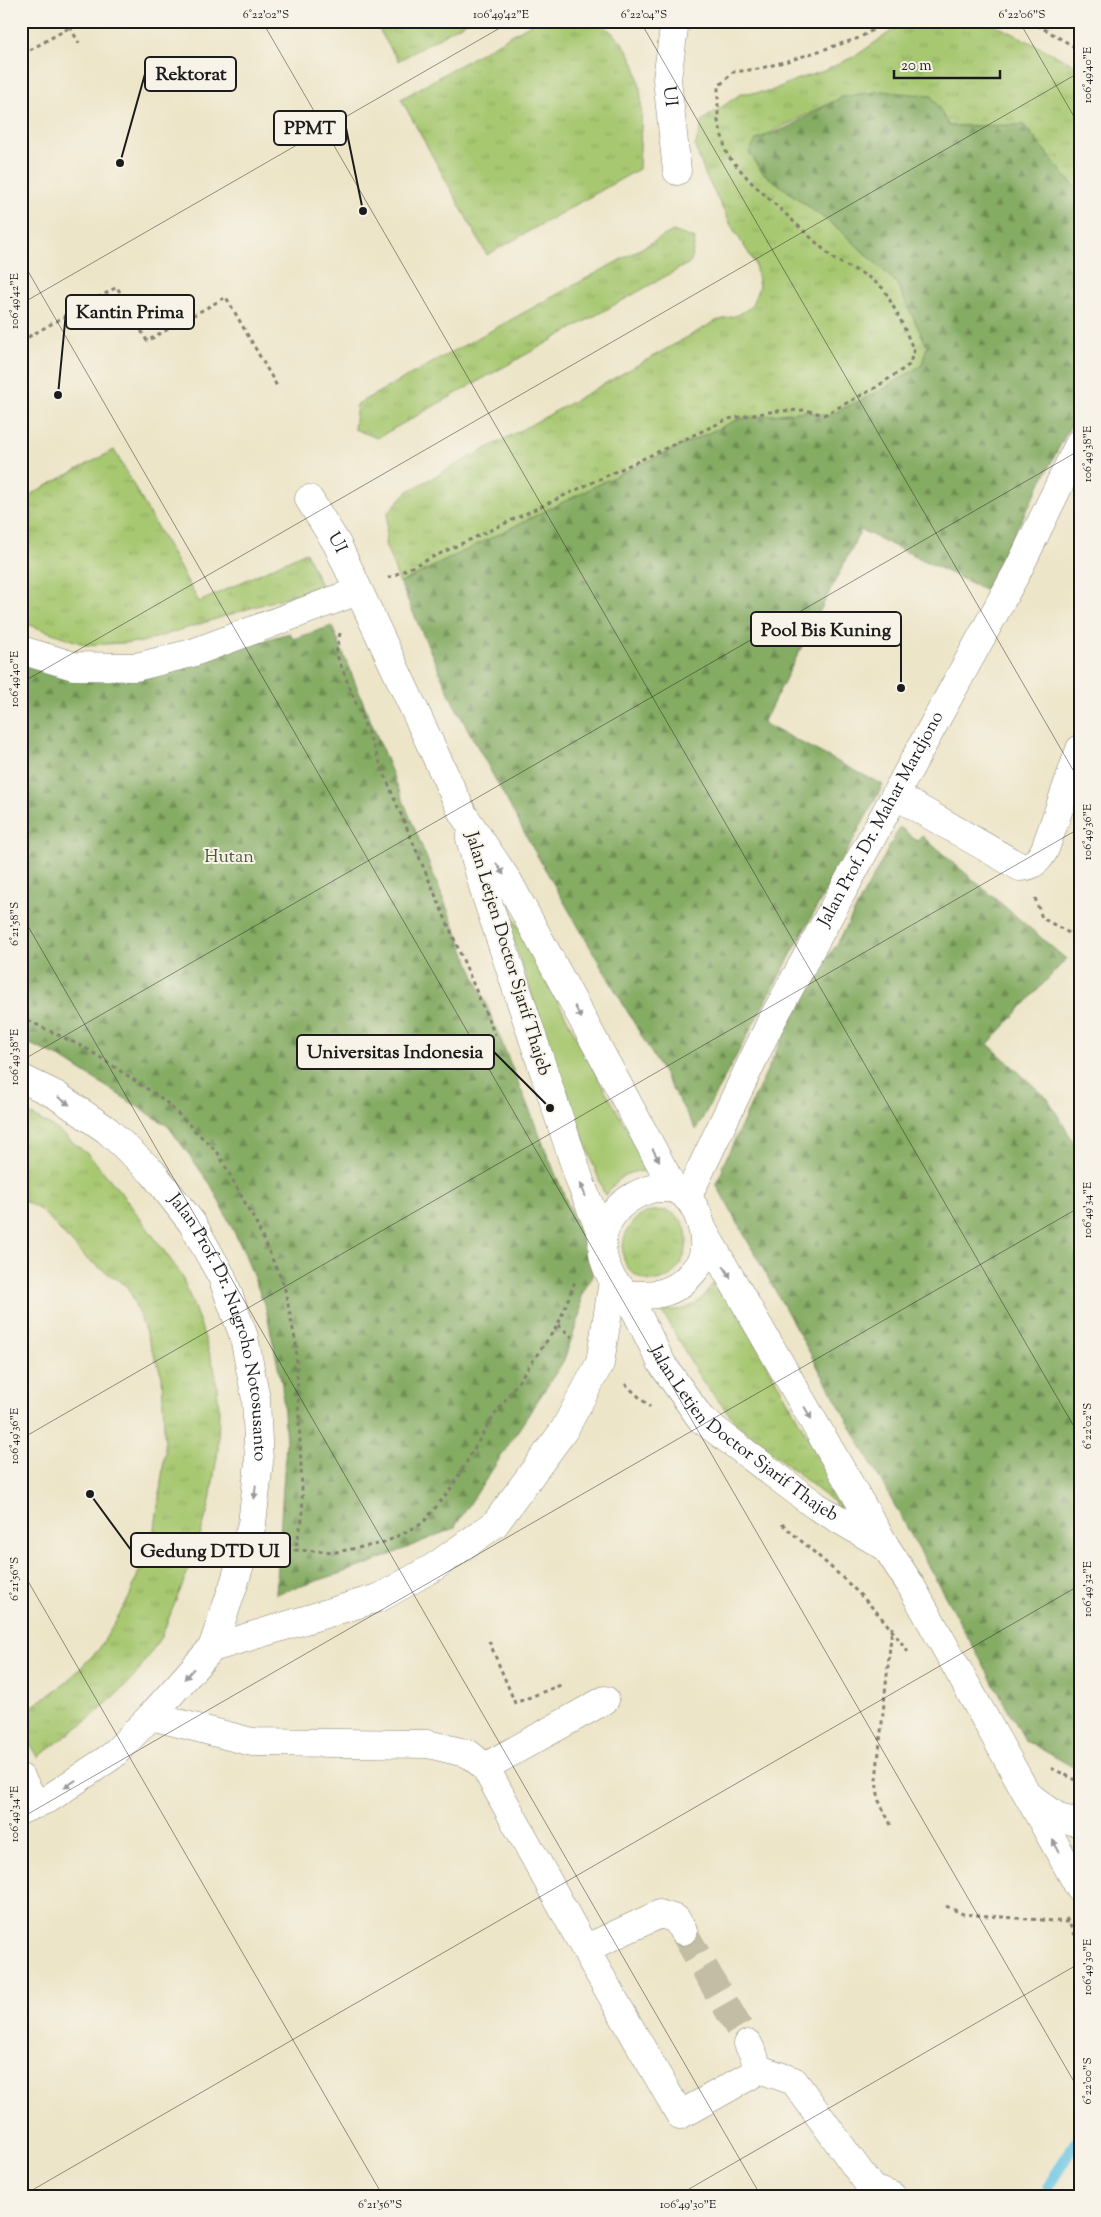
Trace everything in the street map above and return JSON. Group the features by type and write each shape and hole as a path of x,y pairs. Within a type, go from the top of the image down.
{"street":[{"name":"UI","path":"674,21 667,79 677,171"},
{"name":"Jalan Prof. Dr. Mahar Mardjono","path":"681,1193 770,1024 1018,570 1080,442"},
{"name":"UI","path":"309,499 337,544 358,591"},
{"path":"21,650 74,666 136,667 192,653 358,591"},
{"name":"Jalan Letjen Doctor Sjarif Thajeb","path":"358,591 463,814 508,881 681,1193"},
{"path":"895,795 1020,867 1025,867 1041,857 1080,749"},
{"name":"Jalan Letjen Doctor Sjarif Thajeb","path":"463,814 484,890 581,1184 602,1235"},
{"name":"Jalan Prof. Dr. Nugroho Notosusanto","path":"21,1078 56,1094 107,1130 153,1173 196,1230 222,1277 244,1337 256,1399 258,1470 252,1524 212,1648 112,1756 50,1798 29,1807"},
{"path":"212,1648 381,1597 434,1567 495,1524 564,1430 600,1363 620,1288 602,1257 602,1235 619,1206 639,1192 655,1188 681,1193 698,1214 703,1230 703,1256 694,1270 678,1286 656,1295 620,1288"},
{"name":"Jalan Letjen Doctor Sjarif Thajeb","path":"703,1230 886,1547 910,1584 1080,1889"},
{"name":"Jalan Letjen Doctor Sjarif Thajeb","path":"620,1288 662,1364 701,1419 816,1506 886,1547"},
{"path":"485,1767 602,1702"},
{"path":"151,1716 252,1742 428,1744 470,1754 485,1767 585,1949 680,2115 751,2074 752,2056 794,2081 872,2189 892,2196"},
{"path":"21,1778 29,1807"},
{"name":"Jalan Letjen Doctor Sjarif Thajeb","path":"1027,1794 1059,1818 1080,1823"},
{"path":"585,1949 660,1914 676,1919 683,1931"}],"path":[{"path":"30,50 81,21"},
{"path":"498,1041 394,798 336,653 342,621 358,591 728,420 776,411 805,410 824,414 875,388 909,365 914,351 884,289 867,276 835,260 750,182 727,154 718,121 718,88 733,72 783,63 859,38 888,21"},
{"path":"1030,21 1080,50"},
{"path":"70,28 79,43"},
{"path":"21,341 117,287 147,341 226,297 278,388"},
{"path":"1025,867 1042,918 1080,939"},
{"path":"21,1017 88,1050 164,1100 218,1153 256,1223 284,1285 296,1344 303,1515 295,1550 336,1552 384,1543 422,1523 452,1488 489,1423 558,1325 580,1270"},
{"path":"558,1325 652,1408"},
{"path":"776,1519 864,1597 891,1627 912,1658"},
{"path":"891,1825 879,1801 876,1780 891,1627 910,1584"},
{"path":"489,1641 514,1703 572,1680 581,1681 602,1702"},
{"path":"946,1906 963,1914 1074,1921"},
{"path":"1063,1913 1080,1944"}],"green space":[{"path":"577,20 598,22 616,36 627,50 639,81 641,99 639,169 487,255 401,99 536,21"},
{"path":"374,21 468,21 398,61"},
{"path":"906,21 985,21 1080,68 1080,190 1069,181 1024,125 949,126 842,97 756,140 762,172 841,231 896,282 927,346 922,365 884,389 828,416 806,411 739,419 622,473 400,583 385,544 388,512 408,491 547,416 716,321 738,315 751,307 759,287 755,263 732,227 706,176 695,147 703,120 742,93 769,92 795,80 824,71 857,55"},
{"path":"882,91 932,96 949,126 1024,125 1069,181 1080,190 1080,407 985,590 861,530 763,723 883,785 696,1130 534,850 454,704 400,583 622,473 739,419 806,411 828,416 884,389 922,365 927,346 896,282 841,231 762,172 749,152 756,140 786,128 842,97"},
{"path":"673,231 695,239 691,262 377,438 354,429 357,404"},
{"path":"114,450 199,602 306,552 321,586 142,642 86,645 21,622 21,498"},
{"name":"Hutan","path":"332,626 595,1271 581,1296 581,1313 563,1362 454,1528 366,1565 276,1594 286,1442 282,1385 266,1309 244,1252 211,1185 168,1126 63,1059 21,1040 21,664 208,656 290,633 293,639"},
{"path":"900,827 917,841 922,836 1066,959 988,1044 1048,1099 1080,1153 1080,1771 1025,1740 716,1184 723,1169 722,1167 809,981 836,946"},
{"path":"494,881 601,1083 652,1172 643,1171 625,1175 615,1183 605,1196 537,1011"},
{"path":"21,1109 56,1129 90,1156 123,1195 181,1274 200,1323 215,1371 219,1407 218,1451 209,1506 193,1559 161,1637 132,1680 89,1719 38,1757 21,1728 21,1714 66,1683 99,1649 129,1598 155,1529 165,1452 162,1376 129,1288 86,1258 42,1211 21,1199"},
{"path":"651,1211 666,1211 679,1218 686,1230 687,1244 683,1259 675,1271 663,1279 649,1281 633,1273 628,1267 624,1261 623,1245 632,1223"},
{"path":"717,1275 854,1519 737,1424 700,1378 661,1309 681,1309 695,1304 707,1292"}],"waterway":[{"path":"1048,2187 1080,2135"}],"tunnel":[{"path":"683,1931 748,2044"}],"place":[{"name":"Rektorat","path":"120,163"},
{"name":"PPMT","path":"363,211"},
{"name":"Kantin Prima","path":"58,395"},
{"name":"Pool Bis Kuning","path":"901,688"},
{"name":"Universitas Indonesia","path":"550,1108"},
{"name":"Gedung DTD UI","path":"90,1494"}]}
